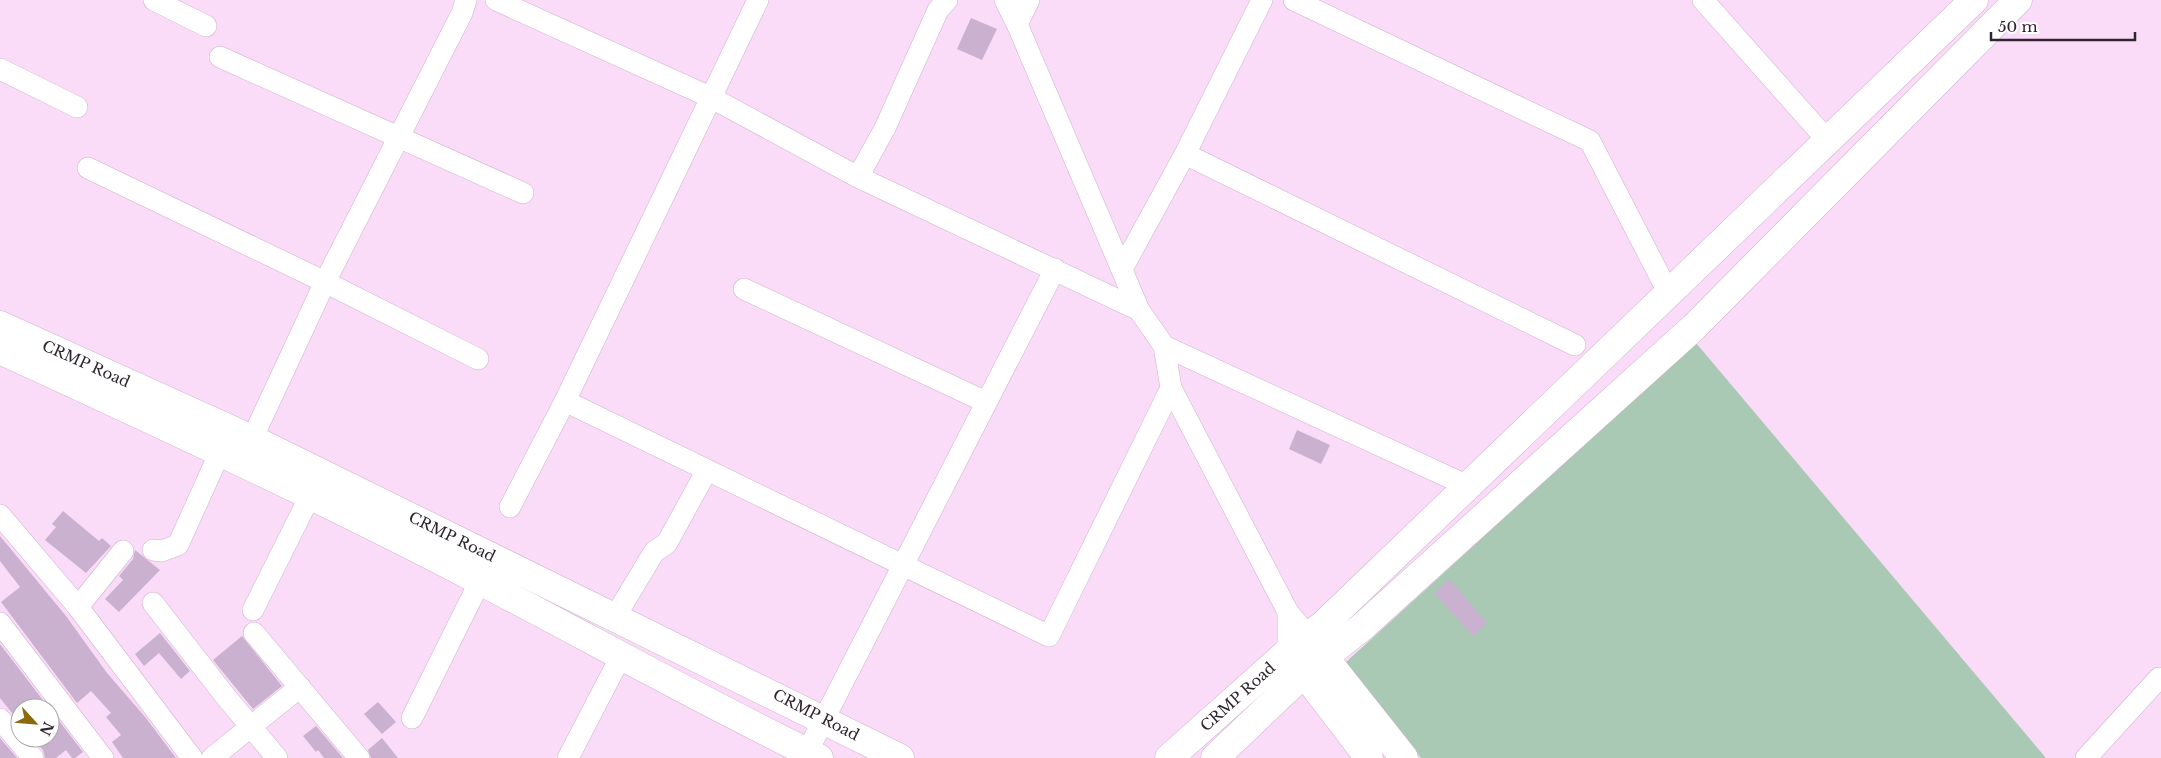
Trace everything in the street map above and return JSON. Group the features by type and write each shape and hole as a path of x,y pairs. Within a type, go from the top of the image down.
{"main road":[{"path":"1306,655 1324,624 1974,0"},
{"path":"1306,655 1361,628 1694,328 2018,0"},
{"name":"CRMP Road","path":"0,325 252,439 825,719 900,758"},
{"name":"CRMP Road","path":"0,350 220,452 480,581 810,756"},
{"path":"1306,655 1369,758"},
{"path":"1306,655 1404,758"},
{"name":"CRMP Road","path":"1169,758 1306,655"},
{"name":"CRMP Road","path":"1214,758 1306,655"}],"street":[{"path":"154,0 206,26"},
{"path":"252,439 325,282 397,137 462,14 466,0"},
{"path":"496,0 710,97 858,177 1139,310"},
{"path":"510,507 565,401 758,0"},
{"path":"858,177 885,128 938,10 947,0"},
{"path":"1005,0 1018,24 1139,310 1164,346 1171,388 1288,612 1306,655"},
{"path":"1018,24 1029,0"},
{"path":"1122,270 1185,154 1262,0"},
{"path":"1294,0 1590,142 1669,294"},
{"path":"1704,0 1828,141"},
{"path":"220,57 523,193"},
{"path":"0,68 77,107"},
{"path":"1185,154 1575,345"},
{"path":"88,168 325,282 478,359"},
{"path":"810,756 825,719 1055,269"},
{"path":"744,289 986,402"},
{"path":"1164,346 1468,486"},
{"path":"565,401 1049,636 1171,388"},
{"path":"154,550 162,551 178,545 220,452"},
{"path":"615,617 654,552 667,543 707,470"},
{"path":"254,610 310,496"},
{"path":"0,515 78,607 192,758"},
{"path":"78,607 122,552"},
{"path":"412,718 480,581"},
{"path":"153,603 277,758"},
{"path":"0,623 103,758"},
{"path":"254,633 359,758"},
{"path":"568,758 621,656"},
{"path":"2086,758 2159,678"},
{"path":"212,758 300,687"},
{"path":"0,719 33,758"}],"green space":[{"path":"1696,343 2046,758 1421,758 1345,663"}],"building":[{"path":"971,18 997,29 982,60 957,49"},
{"path":"1297,430 1330,445 1321,464 1289,449"},
{"path":"63,511 99,541 102,538 111,546 86,573 45,540 56,527 52,524"},
{"path":"0,536 66,616 107,673 146,718 176,758 123,758 112,742 121,735 106,717 111,713 91,691 77,703 1,602 20,587 0,561"},
{"path":"135,550 160,570 119,612 105,599 123,580 119,576 133,559"},
{"path":"1449,579 1487,623 1473,636 1434,593"},
{"path":"160,633 190,671 181,679 159,653 144,666 135,654"},
{"path":"242,636 282,686 253,709 213,660"},
{"path":"0,644 41,698 10,698 10,710 0,698"},
{"path":"378,702 396,722 382,734 364,714"},
{"path":"60,722 83,752 75,758 72,758 66,750 56,758 45,758 41,748 60,748"},
{"path":"316,726 343,758 324,758 318,750 316,752 303,736"},
{"path":"0,738 17,758 0,758"},
{"path":"382,738 398,758 371,758 368,750"}]}
